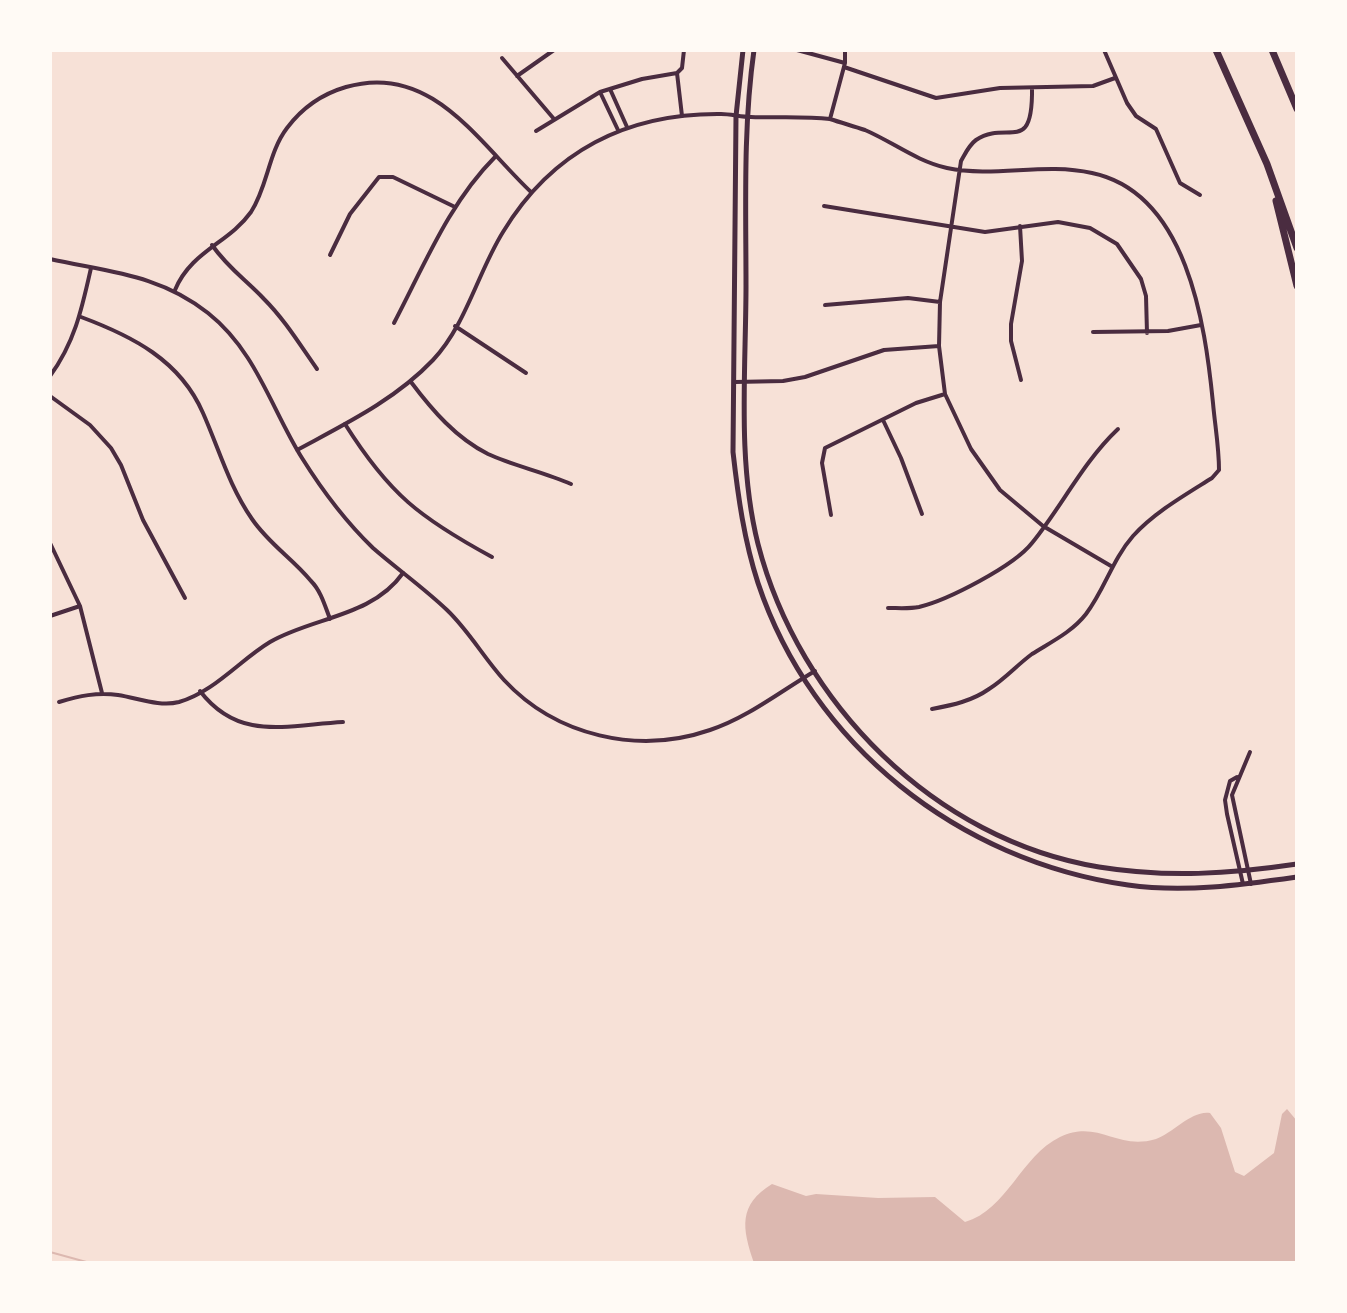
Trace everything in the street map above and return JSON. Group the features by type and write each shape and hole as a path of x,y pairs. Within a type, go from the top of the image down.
{"highway":[{"path":"1216,50 1267,164 1297,248"},
{"path":"1272,50 1297,109"},
{"path":"1267,164 1297,286"}],"main road":[{"path":"743,50 736,116 733,452 747,544 767,607 803,678 852,742 898,786 943,818 1005,852 1057,870 1131,885 1182,888 1251,884 1297,877"},
{"path":"754,50 747,117 746,456 758,542 785,618 815,671 843,712 887,760 915,784 980,826 1048,854 1095,866 1177,875 1297,864"}],"street":[{"path":"517,76 554,50"},
{"path":"536,131 600,92 642,79 677,73 682,68 684,50"},
{"path":"797,50 936,98 1000,88 1093,86 1115,78"},
{"path":"830,119 845,50"},
{"path":"1104,50 1136,116 1156,129 1180,183 1200,195"},
{"path":"502,58 554,119"},
{"path":"677,73 682,116"},
{"path":"175,290 188,268 249,214 278,141 289,126 306,107 341,89 371,82 430,95 448,107 531,192"},
{"path":"1032,88 1032,113 1025,127 1019,132 979,138 967,150 960,170 940,302 939,346 945,394 984,470 1000,490 1043,526 1111,566"},
{"path":"610,89 627,127"},
{"path":"600,92 618,130"},
{"path":"297,450 411,382 436,357 502,232 531,192 573,155 618,130 682,116 805,116 830,119 867,131 921,160 960,170 1077,170 1096,174 1129,188 1154,210 1178,249 1201,325 1219,470 1133,536 1111,566 1084,617 1067,632 1030,655 989,689 964,703 932,709"},
{"path":"394,323 455,207 470,184 495,157"},
{"path":"330,255 350,214 379,177 393,177 455,207"},
{"path":"824,206 985,232 1058,222 1090,228 1117,244 1141,279 1146,296 1147,333"},
{"path":"1020,226 1022,261 1011,341 1021,380"},
{"path":"212,245 226,265 263,297 286,323 317,369"},
{"path":"50,259 137,275 175,290 214,318 252,362 297,450 346,519 372,547 450,613 504,681 545,714 595,735 648,741 688,736 734,720 815,671"},
{"path":"50,376 71,343 81,317 91,268"},
{"path":"825,305 908,298 940,302"},
{"path":"81,317 138,341 157,354 188,386 244,507 273,544 312,581 330,619"},
{"path":"1093,332 1147,333 1201,325"},
{"path":"455,326 526,373"},
{"path":"735,382 783,381 805,377 884,350 939,346"},
{"path":"411,382 437,414 475,446 491,455 571,484"},
{"path":"831,515 822,463 825,448 916,403 945,394"},
{"path":"50,396 90,425 111,448 143,520 185,598"},
{"path":"883,419 922,514"},
{"path":"345,424 396,493 419,513 492,557"},
{"path":"888,608 918,607 965,588 1007,565 1032,544 1101,445 1118,429"},
{"path":"50,543 80,606 102,693"},
{"path":"59,702 102,693 161,703 179,702 290,631 351,612 384,592 403,573"},
{"path":"50,616 80,606"},
{"path":"200,691 221,714 246,725 261,727 343,722"},
{"path":"1243,884 1244,871 1232,795 1250,752"},
{"path":"1244,871 1251,884"}],"shaded area":[{"path":"1287,1109 1297,1121 1297,1263 754,1263 747,1239 748,1209 753,1200 772,1184 806,1196 935,1197 965,1222 980,1216 992,1206 1035,1157 1060,1137 1086,1131 1142,1142 1156,1139 1189,1118 1203,1113 1210,1113 1221,1128 1235,1172 1244,1176 1274,1153 1282,1114"}],"waterway":[{"path":"50,1252 90,1263"}]}
